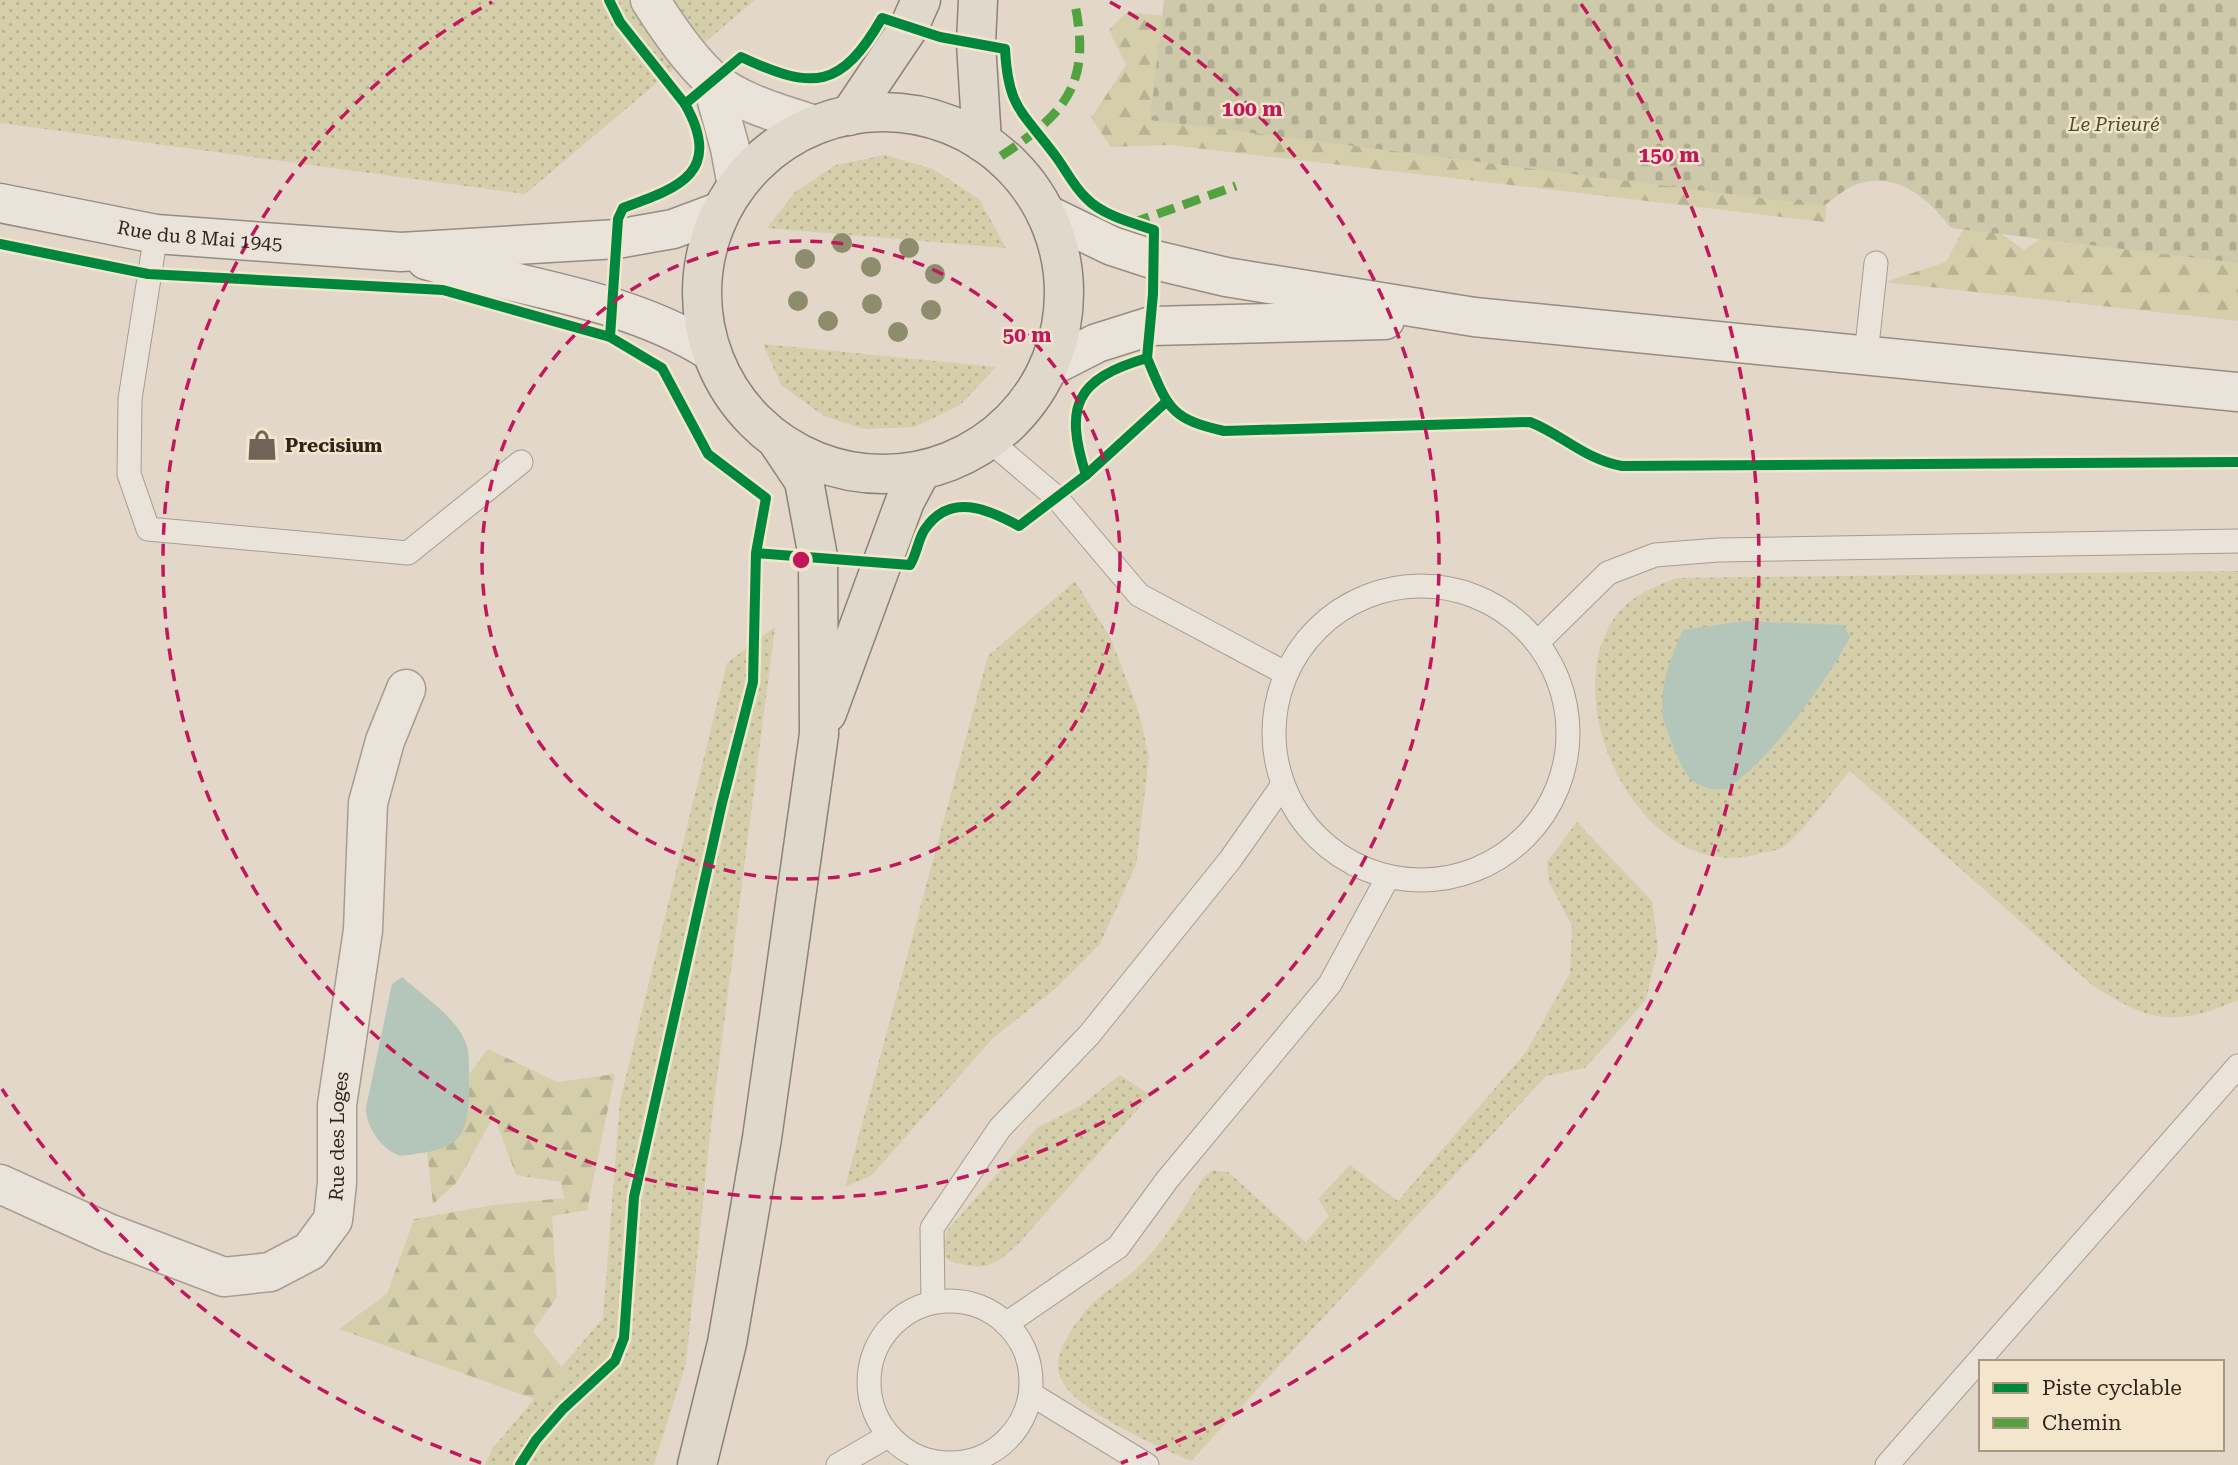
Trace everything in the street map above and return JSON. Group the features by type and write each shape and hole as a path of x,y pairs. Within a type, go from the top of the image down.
{"main road":[{"path":"650,0 669,30 711,79 760,107 832,120"},
{"path":"832,120 909,27 921,0"},
{"path":"978,0 976,43 982,142"},
{"path":"711,79 730,148 729,199"},
{"path":"697,1465 727,1343 762,1138 819,734 818,557 804,481 778,442 737,402 710,351 704,328 702,280 711,233 729,199 772,150 832,120 877,113 932,119 982,142 1018,173 1046,214 1058,244 1063,275 1064,307 1059,338 1048,368 1020,412 990,441 921,471 861,474 822,464 778,442"},
{"path":"401,253 617,239 673,229 729,199"},
{"name":"Rue du 8 Mai 1945","path":"0,203 156,234 401,253"},
{"path":"1046,214 1112,246 1155,260 1226,277 1474,317 2238,392"},
{"path":"401,253 474,275 566,294 680,332 710,351"},
{"path":"1048,368 1097,343 1150,326 1474,317"},
{"path":"819,734 905,501 921,471"},
{"name":"Rue des Loges","path":"0,1184 108,1233 224,1277 270,1272 310,1251 333,1220 337,1183 337,1105 363,930 368,803 385,741 406,689"}],"lane":[{"path":"156,234 130,399 129,474 148,529 408,554 521,462"},
{"path":"1866,355 1877,263"},
{"path":"990,441 1056,497 1139,595 1285,673"},
{"path":"1538,642 1608,573 1655,555 1718,550 2238,541"},
{"path":"1403,586 1453,589 1500,608 1538,642 1560,682 1569,726 1564,771 1546,813 1516,847 1478,870 1433,881 1388,877 1343,859 1307,827 1282,786 1273,749 1274,710 1285,673 1313,631 1354,601 1403,586"},
{"path":"933,1302 932,1228 939,1217 1000,1128 1089,1035 1230,860 1282,786"},
{"path":"1006,1324 1118,1247 1167,1180 1330,984 1388,877"},
{"path":"1886,1465 2238,1066"},
{"path":"960,1301 985,1309 1006,1324 1022,1344 1030,1368 1031,1394 1024,1417 1011,1436 971,1463 957,1464 926,1461 905,1451 888,1436 873,1412 868,1384 872,1356 886,1331 907,1312 933,1302 960,1301"},
{"path":"1031,1394 1147,1465"},
{"path":"838,1465 888,1436"}],"green space":[{"path":"0,0 755,0 525,194 0,123"},
{"name":"Le Prieuré","path":"1164,0 2238,0 2238,263 1951,228 1921,197 1897,184 1884,181 1855,185 1823,206 1150,120"},
{"path":"1892,0 1829,168 1825,222 1170,145 1111,147 1091,118 1126,65 1109,30 1127,12 1175,17"},
{"path":"885,155 933,169 979,199 1006,248 767,228 795,192 836,165"},
{"path":"2108,191 2238,212 2238,321 1885,282 1946,262 1972,213 2024,250"},
{"path":"763,344 996,367 960,405 915,427 864,429 824,416 781,385"},
{"path":"2238,571 2238,1000 2196,1015 2162,1017 2146,1013 2111,997 2091,984 1850,771 1807,823 1783,847 1758,854 1716,857 1677,842 1645,815 1619,778 1602,735 1595,691 1600,649 1618,613 1624,607 1645,592 1677,578"},
{"path":"1075,581 1111,639 1139,712 1149,757 1136,865 1100,944 1055,989 993,1038 872,1175 845,1187 988,656"},
{"path":"775,627 712,1117 686,1363 654,1465 485,1465 492,1449 603,1318 620,1101 727,663"},
{"path":"1577,822 1652,901 1658,948 1646,1000 1585,1068 1546,1076 1191,1461 1114,1424 1076,1397 1063,1383 1058,1369 1061,1352 1069,1334 1092,1304 1133,1272 1157,1247 1204,1177 1213,1170 1228,1172 1306,1242 1329,1216 1318,1199 1350,1165 1398,1201 1526,1052 1570,973 1572,926 1549,882 1547,862"},
{"path":"488,1049 557,1082 615,1074 587,1210 552,1216 557,1297 533,1331 571,1379 543,1402 339,1329 387,1294 414,1219 494,1205 564,1198 561,1182 516,1175 494,1116 457,1182 433,1204 425,1132"},
{"path":"1120,1075 1150,1095 1019,1243 1001,1259 989,1265 959,1264 945,1257 942,1254 947,1231 1037,1128 1080,1106"}],"shaded area":[{"path":"1744,621 1843,625 1850,637 1828,674 1777,742 1742,777 1726,788 1711,789 1688,776 1672,744 1662,712 1665,680 1683,630"},
{"path":"402,977 447,1015 461,1033 468,1054 469,1087 466,1121 456,1140 435,1150 401,1156 388,1149 376,1137 366,1108 392,984"}],"marked path":[{"path":"1001,156 1043,125 1069,92 1080,53 1074,0"},
{"path":"1132,223 1236,186"}],"cycle path":[{"path":"609,0 620,22 685,104"},
{"path":"520,1465 536,1440 563,1409 615,1361 624,1338 634,1197 722,803 753,682 756,553 910,565 925,529 946,511 970,507 995,514 1019,526 1086,475 1076,431 1081,399 1090,386 1104,375 1147,358 1153,294 1154,230 1109,214 1081,193 1013,97 1005,49 940,37 882,18 853,59 839,71 824,77 788,75 741,57 685,104 696,127 700,147 697,162 689,174 661,193 623,208 618,219 610,337 662,368 708,454 766,498 756,553"},
{"path":"0,244 148,274 443,290 610,337"},
{"path":"1147,358 1166,399 1181,416 1224,431 1530,422 1586,453 1622,466 2238,462"},
{"path":"1086,475 1166,402"}],"place":[{"name":"Precisium","path":"262,445"}]}
